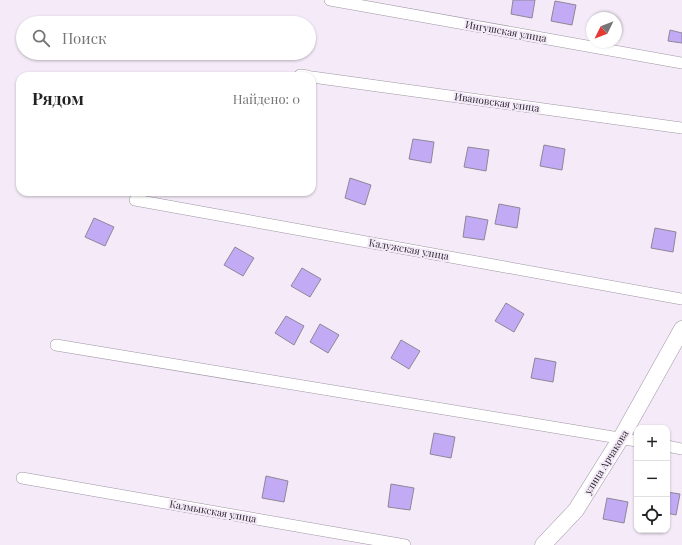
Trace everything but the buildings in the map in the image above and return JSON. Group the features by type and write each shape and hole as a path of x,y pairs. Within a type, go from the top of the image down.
{"street":[{"name":"Ингушская улица","path":"330,0 682,62"},
{"name":"Ивановская улица","path":"316,78 682,128"},
{"name":"Калужская улица","path":"135,200 682,299"},
{"name":"улица Арчакова","path":"543,545 576,510 629,440 682,329"},
{"path":"56,345 629,440"},
{"path":"670,447 682,449"},
{"name":"Калмыкская улица","path":"22,478 405,545"}]}
